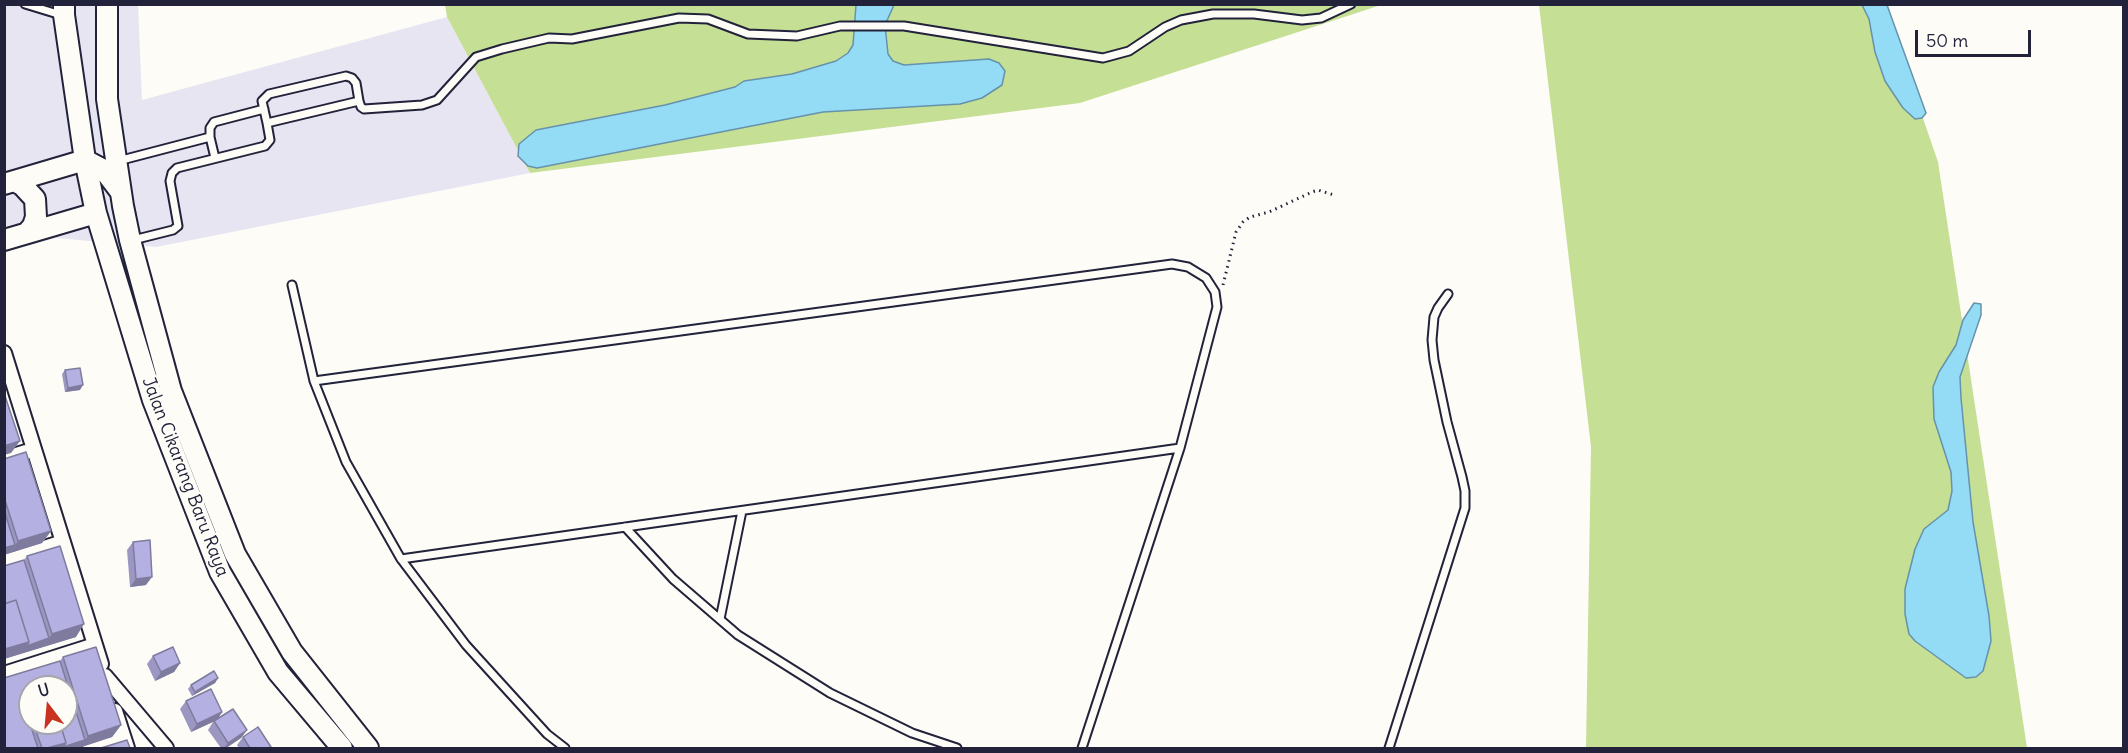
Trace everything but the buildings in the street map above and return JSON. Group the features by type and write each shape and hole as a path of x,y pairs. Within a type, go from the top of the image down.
{"main road":[{"name":"Jalan Cikarang Baru Raya","path":"106,4 108,99 122,199 130,240 171,391 235,554 292,652 368,748"},
{"name":"Jalan Cikarang Baru Raya","path":"64,10 85,160 96,213 153,400 220,572 278,672 342,748"},
{"path":"9,183 85,160 104,170 122,199"},
{"path":"9,183 22,185 35,199 36,217 27,233"},
{"path":"4,240 96,213"}],"street":[{"path":"5,359 125,743 90,748"},
{"path":"4,459 34,450"},
{"path":"4,561 63,542"},
{"path":"4,674 95,645"},
{"path":"105,676 166,748"}],"lane":[{"path":"25,4 64,10"},
{"path":"130,240 173,230 178,226 170,181 172,173 177,168 265,146 270,140 262,101 269,94 346,76 356,82 359,101 364,109 422,105 437,100 476,57 502,48 549,38 572,39 679,18 708,19 748,34 797,36 840,26 904,26 1103,58 1129,51 1165,27 1181,20 1214,14 1254,14 1302,20 1321,18 1351,4"},
{"path":"267,123 359,101"},
{"path":"214,159 210,128 214,122 264,109"},
{"path":"116,162 210,137"},
{"path":"314,381 1172,264 1188,267 1206,278 1215,292 1217,307 1180,448 1082,748"},
{"path":"291,285 314,381 346,462 401,559 466,645 547,734 565,748"},
{"path":"1389,748 1465,508 1465,490 1434,360 1432,340 1434,317 1448,294"},
{"path":"401,559 1180,448"},
{"path":"720,620 742,511"},
{"path":"625,527 673,579 738,635 830,693 912,733 957,748"}],"path":[{"path":"1217,307 1236,232 1243,222 1318,190 1334,195"}],"shaded area":[{"path":"5,5 138,5 142,100 447,17 530,173 156,247 56,238 5,252"}],"green space":[{"path":"445,5 1381,5 1080,103 530,173 447,17"},
{"path":"1539,5 1884,5 1938,162 2027,748 1586,748 1591,447"}],"water":[{"path":"856,5 894,5 885,25 888,54 893,61 904,65 989,59 999,63 1005,71 1002,85 982,98 960,104 823,112 537,168 528,166 518,156 519,144 536,130 665,105 735,87 744,81 792,74 836,61 848,53 853,45"},
{"path":"1862,5 1887,5 1926,113 1922,118 1915,119 1903,108 1885,81 1875,52 1869,19"},
{"path":"1974,303 1981,304 1981,315 1960,377 1961,398 1973,522 1991,641 1983,671 1976,677 1966,678 1915,641 1909,634 1905,614 1905,589 1915,549 1924,529 1948,510 1952,491 1951,472 1934,419 1933,387 1939,372 1956,345 1963,320"}]}
